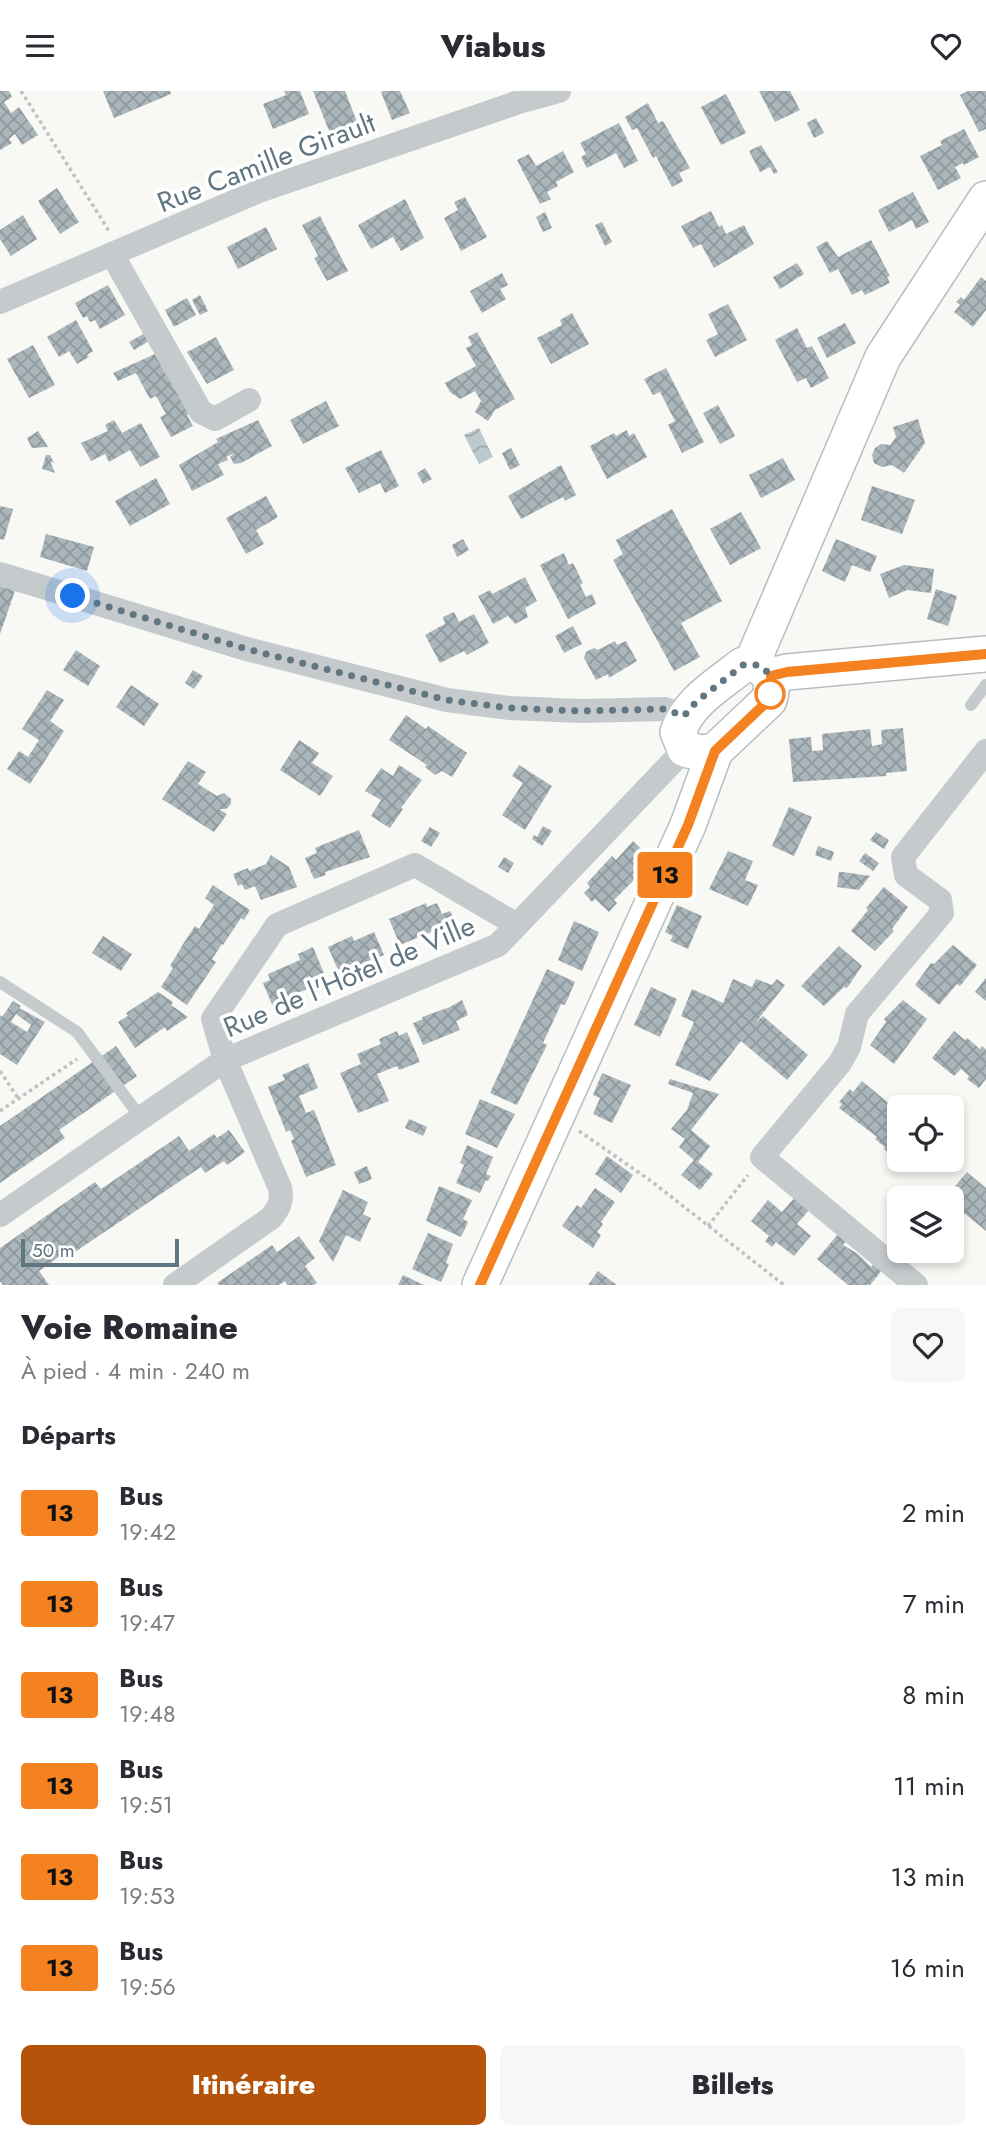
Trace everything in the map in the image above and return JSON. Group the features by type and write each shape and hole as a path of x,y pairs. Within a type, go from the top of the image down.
{"street":[{"name":"Rue Camille Girault","path":"0,302 259,191 517,96 559,91"},
{"path":"761,670 883,357 986,199"},
{"path":"117,252 201,412 215,419 250,400"},
{"path":"0,574 243,648 447,700 510,708 581,711 665,709 694,739"},
{"path":"480,1285 688,825 696,702 743,665 761,670 787,672 986,654"},
{"path":"694,739 769,700 772,688 761,670"},
{"name":"Rue de l'Hôtel de Ville","path":"0,1215 225,1060 498,945 694,739"},
{"path":"916,1285 762,1157 840,1063 849,1047 857,1014 942,913 940,900 906,875 903,857 986,751"},
{"path":"174,1285 271,1218 280,1203 280,1188 225,1060 213,1019 277,925 415,865 517,925"}],"lane":[{"path":"971,705 986,685"},
{"path":"0,982 77,1032 141,1118"}],"path":[{"path":"21,91 117,252"},
{"path":"0,1111 90,1050"},
{"path":"0,1071 18,1098"},
{"path":"556,1115 651,1181 784,1285"},
{"path":"708,1226 762,1157"}],"water":[{"path":"479,428 493,457 479,464 464,435"}],"building":[{"path":"0,91 9,91 12,97 4,102 11,113 19,107 38,135 22,145 15,134 9,139 12,143 0,150"},
{"path":"103,91 170,91 171,94 114,118"},
{"path":"284,91 300,91 309,114 273,129 263,104 286,95"},
{"path":"313,91 345,91 357,122 330,133"},
{"path":"400,91 410,113 392,120 381,92"},
{"path":"759,91 790,91 800,110 775,122"},
{"path":"968,91 986,91 986,129 979,132 960,95"},
{"path":"726,94 746,133 721,145 701,107"},
{"path":"648,103 658,123 663,121 690,168 679,173 683,181 672,187 656,156 653,158 637,128 632,130 625,117"},
{"path":"816,118 824,133 814,138 807,123"},
{"path":"619,123 638,161 624,168 616,153 587,168 581,157 586,154 580,143"},
{"path":"964,129 979,157 955,167 961,178 938,190 920,156 942,145 940,141"},
{"path":"761,145 778,172 774,174 770,167 760,172 749,151"},
{"path":"563,151 574,172 556,182 558,186 547,192 551,199 540,204 517,160 529,154 536,166"},
{"path":"57,188 79,222 60,234 38,201"},
{"path":"913,192 929,222 916,229 912,220 889,232 878,210"},
{"path":"465,197 487,237 461,251 444,218 458,210 454,202"},
{"path":"405,199 424,238 401,251 393,237 371,249 358,225"},
{"path":"711,211 726,234 744,225 754,244 714,268 701,244 693,248 681,226"},
{"path":"545,212 552,228 543,232 536,217"},
{"path":"23,215 37,239 11,256 0,239 0,230"},
{"path":"320,216 348,271 327,281 314,258 318,256 302,225"},
{"path":"602,222 612,242 605,246 595,225"},
{"path":"266,227 277,249 238,269 227,247"},
{"path":"871,240 890,276 887,277 890,283 865,295 862,290 852,295 838,269 830,273 816,247 827,241 838,257"},
{"path":"797,263 804,274 780,289 773,277"},
{"path":"502,273 508,285 500,289 506,299 482,313 470,291"},
{"path":"981,277 986,281 986,310 973,327 954,312 960,305 956,302 961,297 964,300"},
{"path":"108,285 125,315 100,329 95,320 90,322 87,316 83,318 75,303"},
{"path":"200,295 208,311 200,315 192,300"},
{"path":"187,298 196,315 174,327 165,310"},
{"path":"728,304 747,340 715,357 706,340 718,334 708,314"},
{"path":"572,313 589,344 551,364 537,338 562,325 560,320"},
{"path":"76,320 93,351 87,355 89,357 77,364 69,351 59,357 47,337"},
{"path":"845,323 856,343 827,358 817,338"},
{"path":"797,328 807,348 812,346 829,378 811,388 806,378 797,382 775,340"},
{"path":"477,332 515,399 495,410 488,421 475,412 481,401 475,391 460,399 450,392 445,383 476,366 466,348 472,345 468,337"},
{"path":"145,333 149,341 134,350 129,342"},
{"path":"216,337 234,370 207,384 187,352"},
{"path":"33,345 55,385 29,398 7,359"},
{"path":"155,354 167,376 169,375 193,426 171,437 160,417 166,414 156,396 150,399 136,373 118,381 113,373"},
{"path":"666,368 704,442 682,453 668,425 675,421 660,392 653,395 644,379"},
{"path":"326,401 339,426 303,444 290,420"},
{"path":"718,405 735,436 720,444 703,413"},
{"path":"918,419 925,443 904,473 892,465 882,467 874,463 872,455 875,448 881,444 890,445 896,437 893,427"},
{"path":"114,420 122,433 141,423 160,457 140,467 130,450 109,462 105,454 91,461 81,443 108,431 105,425"},
{"path":"258,420 272,446 241,463 234,464 230,457 235,453 226,457 228,460 218,464 224,475 192,491 179,465 218,442 216,439"},
{"path":"627,430 629,436 634,433 647,457 607,479 590,446 614,433 616,436"},
{"path":"38,431 48,447 32,448 27,438"},
{"path":"511,448 520,465 510,470 502,453"},
{"path":"381,450 399,486 385,493 380,483 359,493 345,468"},
{"path":"46,455 50,455 54,463 50,461 55,473 42,469"},
{"path":"783,458 795,480 761,498 749,475"},
{"path":"561,465 576,495 565,501 563,497 521,519 508,496"},
{"path":"425,468 432,479 423,484 417,473"},
{"path":"156,478 170,504 130,526 115,501"},
{"path":"872,486 915,500 902,534 861,520"},
{"path":"266,496 278,517 256,530 264,544 246,554 226,518"},
{"path":"0,506 13,509 4,540 0,539"},
{"path":"672,509 722,601 681,623 700,657 674,671 613,560 623,554 616,540"},
{"path":"741,512 761,548 730,565 710,529"},
{"path":"46,534 94,547 87,571 40,557"},
{"path":"463,539 469,550 457,557 452,545"},
{"path":"836,539 877,556 870,572 852,565 845,582 822,571"},
{"path":"564,553 569,565 573,563 583,583 580,585 586,597 592,594 596,604 568,619 540,565"},
{"path":"904,565 934,569 931,593 907,590 889,598 880,574"},
{"path":"525,577 537,601 525,608 528,617 515,624 508,616 493,624 478,596 490,590 492,594"},
{"path":"0,583 16,588 0,634"},
{"path":"936,589 957,596 948,626 927,619"},
{"path":"454,612 459,622 474,614 489,643 467,655 464,651 440,663 425,635 445,624 443,617"},
{"path":"573,626 582,644 564,653 555,636"},
{"path":"615,641 617,645 626,641 637,661 609,678 608,674 596,680 584,658 586,652 594,648 598,650"},
{"path":"76,650 100,666 88,686 63,670"},
{"path":"193,670 203,676 194,689 185,683"},
{"path":"131,685 159,704 144,726 116,707"},
{"path":"47,690 64,700 50,721 64,731 30,784 7,769 19,751 28,757 39,740 22,729"},
{"path":"406,715 426,729 428,726 467,753 452,777 442,771 435,775 425,767 427,765 389,740"},
{"path":"903,728 907,771 886,773 886,776 793,782 789,739 811,737 812,751 823,750 822,734 870,729 872,746 882,744 881,730"},
{"path":"299,740 319,753 312,763 333,776 320,796 280,770"},
{"path":"188,761 206,772 198,784 217,796 224,793 231,799 231,804 226,809 219,809 227,814 214,832 162,799"},
{"path":"399,765 422,780 390,828 371,816 381,800 365,791 381,768 393,776"},
{"path":"519,765 552,786 525,830 502,815 523,783 512,776"},
{"path":"789,807 812,817 794,856 772,846"},
{"path":"543,826 552,831 542,846 532,839 534,835 537,837"},
{"path":"430,827 440,833 431,847 421,841"},
{"path":"359,830 370,857 325,872 326,875 314,879 305,858 317,853 315,848"},
{"path":"876,832 889,840 884,849 870,840"},
{"path":"633,841 649,856 633,876 635,879 614,900 617,903 609,912 595,899 592,902 584,893 590,887 587,883 612,856 616,860"},
{"path":"818,846 834,852 831,861 815,855"},
{"path":"728,851 753,861 745,880 758,885 748,906 709,889"},
{"path":"865,853 879,863 873,871 859,861"},
{"path":"271,855 289,867 297,887 261,900 255,886 245,890 242,884 238,886 233,874 266,864"},
{"path":"504,857 514,863 508,873 498,867"},
{"path":"839,872 870,876 859,890 837,887"},
{"path":"213,885 250,910 244,920 241,918 212,959 216,962 187,1005 161,987 185,941 195,926 199,929 214,905 205,898"},
{"path":"884,887 908,907 892,929 894,931 875,951 851,931"},
{"path":"426,903 427,907 437,903 442,914 450,911 457,925 438,934 436,930 400,945 389,919"},
{"path":"677,905 702,916 688,949 670,941 673,936 665,932"},
{"path":"574,921 599,932 582,971 558,960"},
{"path":"374,932 384,955 338,970 328,947 352,936 354,941"},
{"path":"103,936 132,954 121,971 92,953"},
{"path":"953,945 977,965 960,986 957,984 939,1005 915,985 931,963 934,964"},
{"path":"839,946 862,966 847,988 844,987 824,1006 801,986"},
{"path":"313,947 326,978 295,994 296,997 273,1007 263,983 270,980 268,974 300,960 298,954"},
{"path":"547,969 575,982 565,1005 561,1004 543,1043 547,1045 517,1105 490,1093"},
{"path":"986,978 986,1001 975,992"},
{"path":"733,979 752,987 756,979 772,985 777,979 785,985 756,1022 763,1016 808,1055 787,1080 741,1041 710,1081 675,1065 694,1022 681,1016 692,989 723,1003"},
{"path":"651,987 677,999 660,1037 634,1025"},
{"path":"158,992 188,1017 167,1031 165,1027 135,1048 118,1022 128,1016 126,1013"},
{"path":"462,1000 468,1015 456,1021 460,1030 423,1045 413,1023"},
{"path":"903,1000 927,1019 894,1064 870,1045 886,1022 884,1019"},
{"path":"13,1001 21,1006 19,1008 45,1022 17,1065 0,1054 0,1015 2,1017","holes":["16,1014 31,1025 27,1032 11,1022"]},
{"path":"397,1031 399,1036 407,1032 420,1062 399,1070 397,1066 377,1074 389,1101 358,1113 340,1073 361,1064 357,1054 381,1044 379,1039"},
{"path":"954,1031 980,1049 982,1046 986,1050 986,1079 979,1088 967,1079 969,1076 961,1069 954,1076 932,1058"},
{"path":"116,1046 137,1076 59,1130 65,1138 0,1183 0,1126"},
{"path":"308,1063 318,1088 299,1096 306,1113 314,1110 336,1165 306,1177 291,1141 294,1139 290,1130 286,1132 268,1087 285,1080 282,1075"},
{"path":"602,1073 631,1085 612,1123 593,1114 600,1098 593,1095"},
{"path":"670,1079 719,1094 691,1130 710,1146 698,1162 713,1174 700,1190 681,1175 694,1160 679,1147 685,1139 671,1129 687,1110 693,1093 668,1084"},
{"path":"862,1081 887,1102 887,1152 875,1139 877,1137 839,1108 842,1104 839,1102 850,1089 853,1092"},
{"path":"480,1099 515,1114 497,1148 465,1134"},
{"path":"409,1119 427,1127 423,1136 405,1128"},
{"path":"229,1130 245,1152 227,1165 224,1161 205,1173 201,1167 63,1260 60,1256 39,1271 49,1285 3,1285 0,1281 0,1248 95,1182 101,1189 179,1136 189,1151 214,1134 217,1138"},
{"path":"467,1145 493,1157 486,1174 491,1176 480,1193 456,1183 464,1165 460,1163"},
{"path":"607,1156 633,1175 621,1193 595,1174"},
{"path":"367,1166 372,1179 359,1184 354,1172"},
{"path":"967,1172 986,1188 986,1231 964,1213 964,1186 955,1186"},
{"path":"439,1186 472,1200 463,1219 468,1222 461,1237 426,1221"},
{"path":"595,1188 615,1202 601,1222 603,1224 597,1232 601,1235 593,1248 562,1226 577,1205 581,1208"},
{"path":"343,1190 368,1202 363,1214 371,1218 360,1242 346,1235 333,1262 319,1241"},
{"path":"795,1197 810,1209 797,1224 811,1236 794,1256 776,1242 772,1247 765,1241 769,1236 751,1221 768,1200 782,1212"},
{"path":"428,1233 453,1244 446,1263 449,1264 441,1282 412,1269"},
{"path":"839,1233 847,1240 843,1245 858,1254 871,1267 874,1263 883,1269 870,1285 848,1285 817,1259"},
{"path":"299,1236 315,1258 305,1266 317,1283 217,1283 272,1245 277,1252"},
{"path":"598,1271 617,1285 588,1285"},
{"path":"403,1275 424,1285 398,1285"}],"bus line":[{"name":"13","path":"480,1285 688,825 715,751 769,700 771,676 787,672 986,654"}],"route":[{"path":"73,596 243,648 447,700 510,708 581,711 665,709 684,716 696,702 743,665 752,663 771,676 769,700 770,694"}]}
